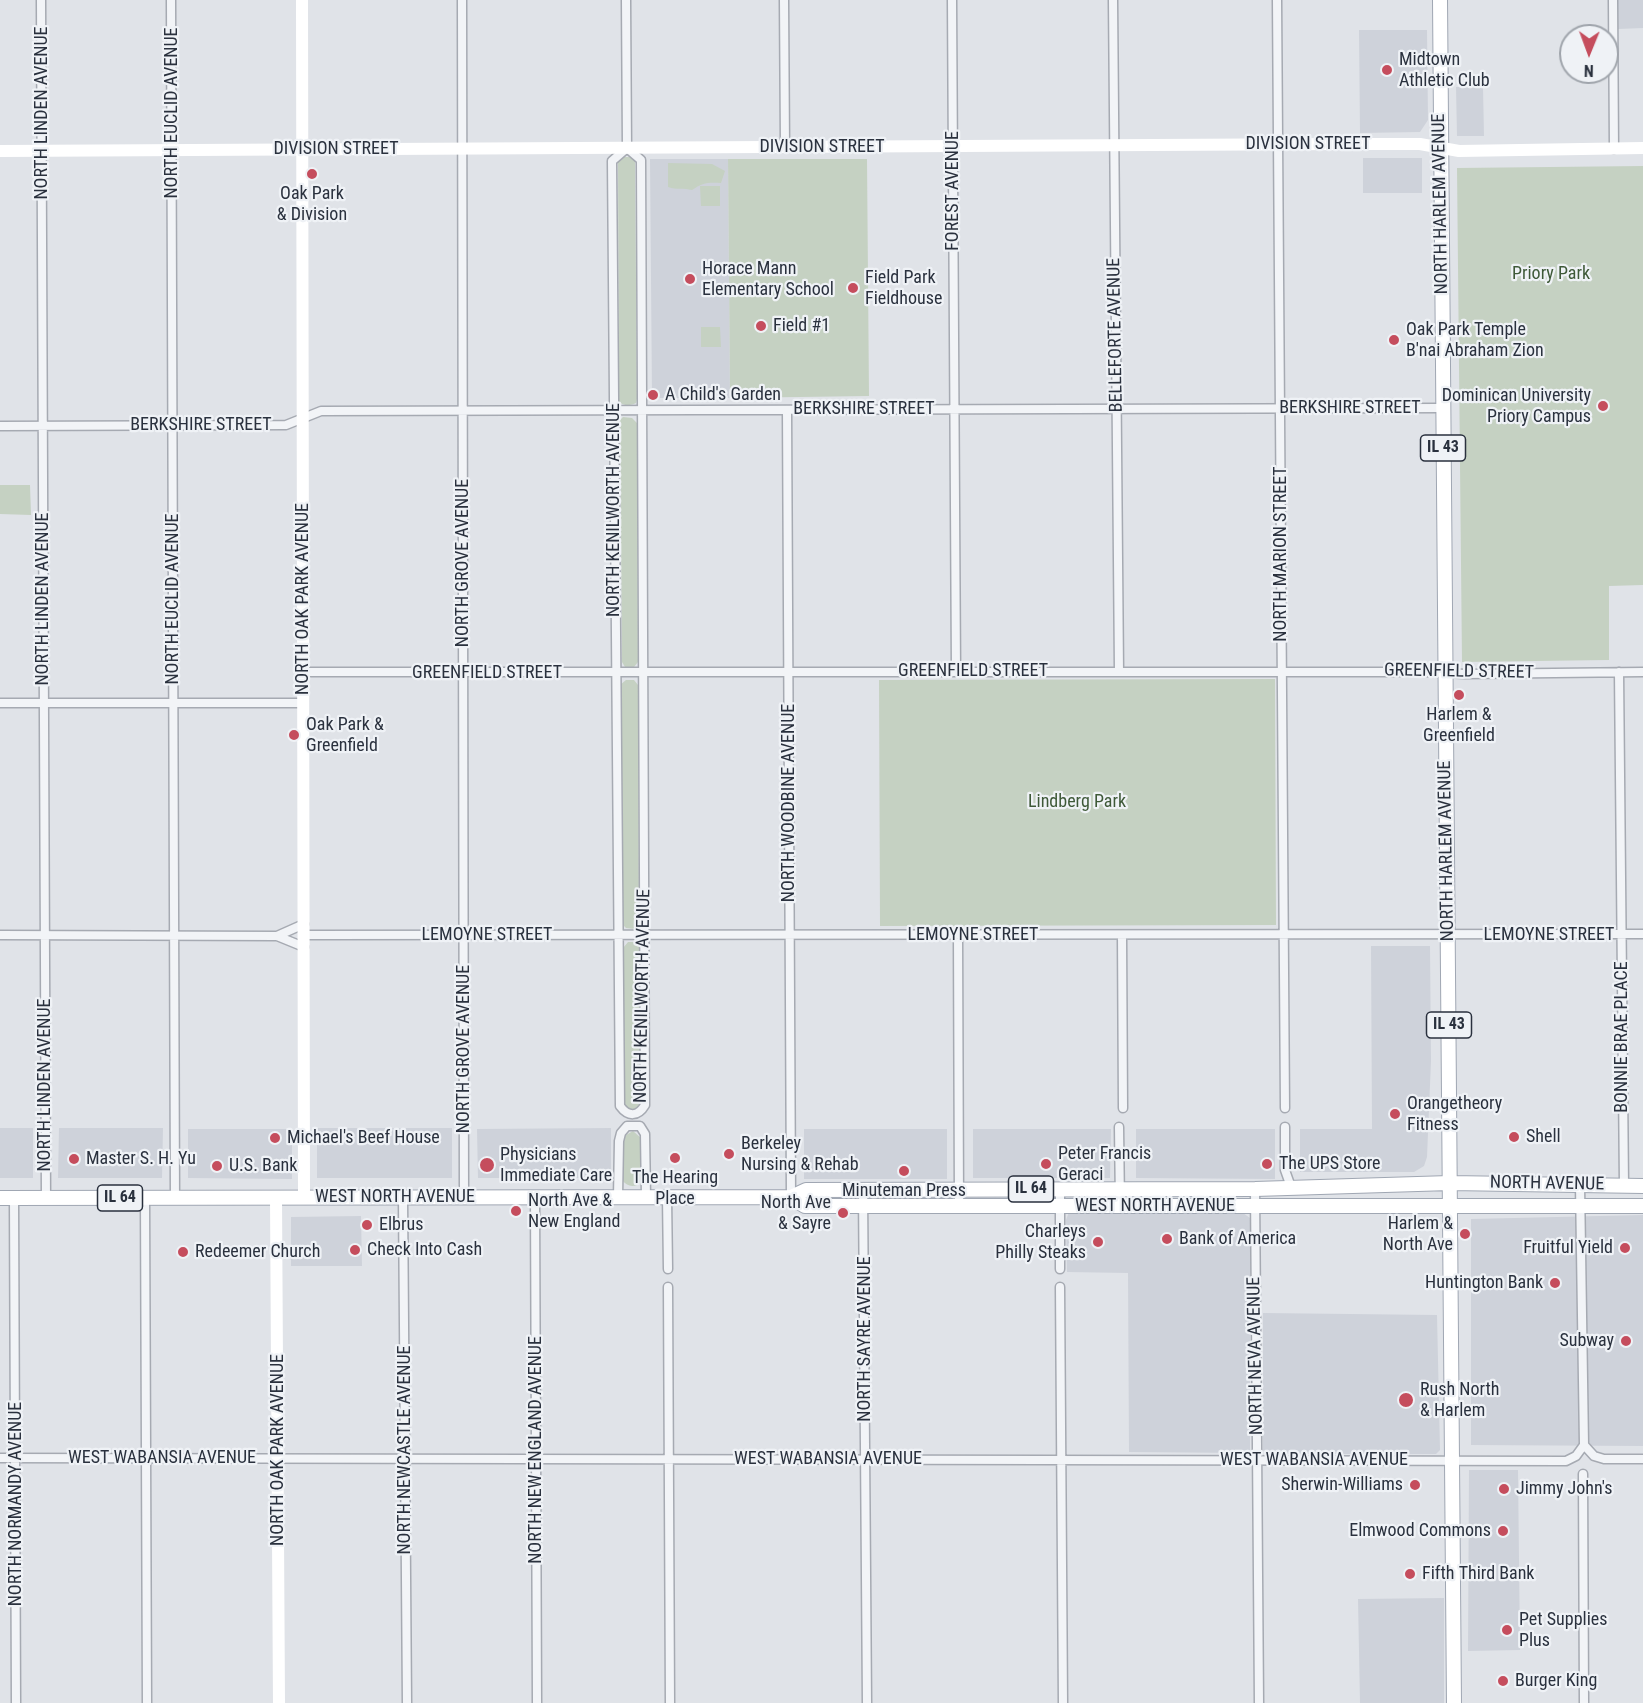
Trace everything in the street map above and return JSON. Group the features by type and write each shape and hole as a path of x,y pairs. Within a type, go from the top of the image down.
{"main road":[{"name":"NORTH HARLEM AVENUE","path":"1440,0 1454,1703"},
{"name":"WEST NORTH AVENUE","path":"7,1198 791,1197 806,1190 1255,1189 1450,1183"},
{"name":"NORTH AVENUE","path":"1450,1183 1643,1186"},
{"name":"WEST NORTH AVENUE","path":"791,1197 805,1206 1450,1205"},
{"name":"NORTH AVENUE","path":"1450,1205 1643,1206"}],"street":[{"name":"NORTH LINDEN AVENUE","path":"41,0 46,1198"},
{"name":"NORTH EUCLID AVENUE","path":"171,0 175,1198"},
{"name":"NORTH OAK PARK AVENUE","path":"302,0 304,1197"},
{"name":"NORTH GROVE AVENUE","path":"462,0 464,1197"},
{"path":"626,0 627,148"},
{"path":"784,0 785,147"},
{"name":"FOREST AVENUE","path":"952,0 956,670"},
{"name":"BELLEFORTE AVENUE","path":"1113,0 1119,671"},
{"name":"NORTH MARION STREET","path":"1277,0 1285,1108"},
{"path":"1612,0 1614,149"},
{"name":"DIVISION STREET","path":"0,151 1278,144 1420,144 1459,151 1643,148"},
{"name":"NORTH KENILWORTH AVENUE","path":"627,148 641,160 641,410 645,1105 642,1111 630,1115 620,1106 612,160 627,148"},
{"name":"BERKSHIRE STREET","path":"0,426 286,425 321,411 1443,408"},
{"name":"NORTH WOODBINE AVENUE","path":"787,410 791,1197"},
{"name":"GREENFIELD STREET","path":"303,672 956,670 1465,674 1643,672"},
{"name":"BONNIE BRAE PLACE","path":"1619,672 1624,1186"},
{"path":"0,703 303,703"},
{"path":"0,934 304,935"},
{"name":"LEMOYNE STREET","path":"304,935 1448,936 1643,934"},
{"path":"277,936 304,935"},
{"path":"958,935 959,1206"},
{"path":"1122,935 1123,1108"},
{"name":"NORTH KENILWORTH AVENUE","path":"618,1197 621,1133 627,1126 640,1126 645,1134 646,1197"},
{"path":"1119,1127 1120,1206"},
{"path":"1285,1187 1286,1127"},
{"path":"1580,1185 1584,1445 1594,1456 1604,1459 1643,1459"},
{"path":"1060,1189 1060,1269"},
{"name":"NORTH NEVA AVENUE","path":"1255,1189 1258,1703"},
{"name":"NORTH SAYRE AVENUE","path":"864,1190 867,1703"},
{"name":"NORTH OAK PARK AVENUE","path":"276,1197 279,1703"},
{"name":"NORTH NEW ENGLAND AVENUE","path":"535,1197 537,1703"},
{"path":"668,1197 668,1269"},
{"name":"NORTH NORMANDY AVENUE","path":"7,1198 16,1458 16,1703"},
{"path":"145,1198 147,1703"},
{"name":"NORTH NEWCASTLE AVENUE","path":"404,1198 407,1703"},
{"path":"668,1287 670,1703"},
{"path":"1060,1287 1063,1703"},
{"name":"WEST WABANSIA AVENUE","path":"0,1458 1566,1461 1576,1456 1584,1445"},
{"path":"1583,1474 1584,1703"}],"shaded area":[{"path":"1618,0 1643,0 1643,28 1619,29"},
{"path":"1359,30 1427,30 1428,120 1420,132 1360,133"},
{"path":"1456,87 1483,87 1484,136 1457,136"},
{"path":"1363,158 1422,158 1422,193 1363,193"},
{"name":"Horace Mann Elementary School","path":"650,159 728,159 730,398 652,398"},
{"path":"1371,946 1430,946 1431,1061 1427,1157 1424,1166 1414,1172 1300,1172 1300,1129 1372,1129"},
{"path":"0,1128 33,1128 33,1178 0,1178"},
{"path":"59,1128 163,1128 162,1178 58,1178"},
{"path":"317,1128 452,1128 452,1178 317,1178"},
{"path":"611,1128 611,1178 478,1178 477,1129"},
{"path":"188,1129 292,1129 292,1179 188,1178"},
{"path":"804,1129 947,1129 947,1179 804,1179"},
{"path":"973,1129 1111,1129 1110,1178 973,1178"},
{"path":"1136,1129 1275,1129 1275,1179 1136,1178"},
{"path":"1069,1212 1243,1213 1250,1218 1250,1451 1247,1453 1129,1452 1128,1273 1067,1272 1066,1220"},
{"path":"1643,1215 1643,1446 1471,1445 1471,1219"},
{"path":"361,1216 362,1266 291,1266 291,1217"},
{"path":"1263,1313 1437,1315 1440,1450 1436,1454 1267,1454 1263,1450"},
{"name":"Elmwood Commons","path":"1469,1470 1518,1470 1520,1650 1468,1651"},
{"path":"1444,1598 1444,1703 1360,1703 1358,1599"}],"green space":[{"path":"623,157 632,157 635,161 637,399 632,405 619,402 618,161"},
{"path":"728,159 867,159 869,396 730,398"},
{"path":"668,163 712,164 725,171 721,183 705,184 692,190 674,188 668,187"},
{"name":"Priory Park","path":"1643,166 1643,585 1609,586 1609,660 1462,662 1457,168"},
{"path":"700,186 720,186 720,206 701,206"},
{"path":"701,327 720,327 721,347 701,347"},
{"path":"623,417 632,418 637,423 638,662 634,667 625,667 622,662 620,420"},
{"path":"0,485 30,485 31,515 0,514"},
{"name":"Lindberg Park","path":"1275,679 1276,925 880,926 879,680"},
{"path":"626,680 634,680 638,685 639,923 635,929 626,928 622,924 620,685"},
{"path":"628,942 636,942 640,945 641,1105 638,1110 629,1111 623,1104 623,948"},
{"path":"633,1131 641,1138 642,1179 638,1185 631,1186 622,1180 623,1139"}],"place":[{"name":"Midtown Athletic Club","path":"1387,70"},
{"name":"Oak Park & Division","path":"312,174"},
{"name":"Horace Mann Elementary School","path":"690,279"},
{"name":"Field Park Fieldhouse","path":"853,288"},
{"name":"Field #1","path":"761,326"},
{"name":"Oak Park Temple B'nai Abraham Zion","path":"1394,340"},
{"name":"A Child's Garden","path":"653,395"},
{"name":"Dominican University Priory Campus","path":"1603,406"},
{"name":"Harlem & Greenfield","path":"1459,695"},
{"name":"Oak Park & Greenfield","path":"294,735"},
{"name":"Orangetheory Fitness","path":"1395,1114"},
{"name":"Shell","path":"1514,1137"},
{"name":"Michael's Beef House","path":"275,1138"},
{"name":"Berkeley Nursing & Rehab","path":"729,1154"},
{"name":"The Hearing Place","path":"675,1158"},
{"name":"Master S. H. Yu","path":"74,1159"},
{"name":"Peter Francis Geraci","path":"1046,1164"},
{"name":"The UPS Store","path":"1267,1164"},
{"name":"Physicians Immediate Care","path":"487,1165"},
{"name":"U.S. Bank","path":"217,1166"},
{"name":"Minuteman Press","path":"904,1171"},
{"name":"North Ave & New England","path":"516,1211"},
{"name":"North Ave & Sayre","path":"843,1213"},
{"name":"Elbrus","path":"367,1225"},
{"name":"Harlem & North Ave","path":"1465,1234"},
{"name":"Bank of America","path":"1167,1239"},
{"name":"Charleys Philly Steaks","path":"1098,1242"},
{"name":"Fruitful Yield","path":"1625,1248"},
{"name":"Check Into Cash","path":"355,1250"},
{"name":"Redeemer Church","path":"183,1252"},
{"name":"Huntington Bank","path":"1555,1283"},
{"name":"Subway","path":"1626,1341"},
{"name":"Rush North & Harlem","path":"1406,1400"},
{"name":"Sherwin-Williams","path":"1415,1485"},
{"name":"Jimmy John's","path":"1504,1489"},
{"name":"Elmwood Commons","path":"1503,1531"},
{"name":"Fifth Third Bank","path":"1410,1574"},
{"name":"Pet Supplies Plus","path":"1507,1630"},
{"name":"Burger King","path":"1503,1681"}]}
